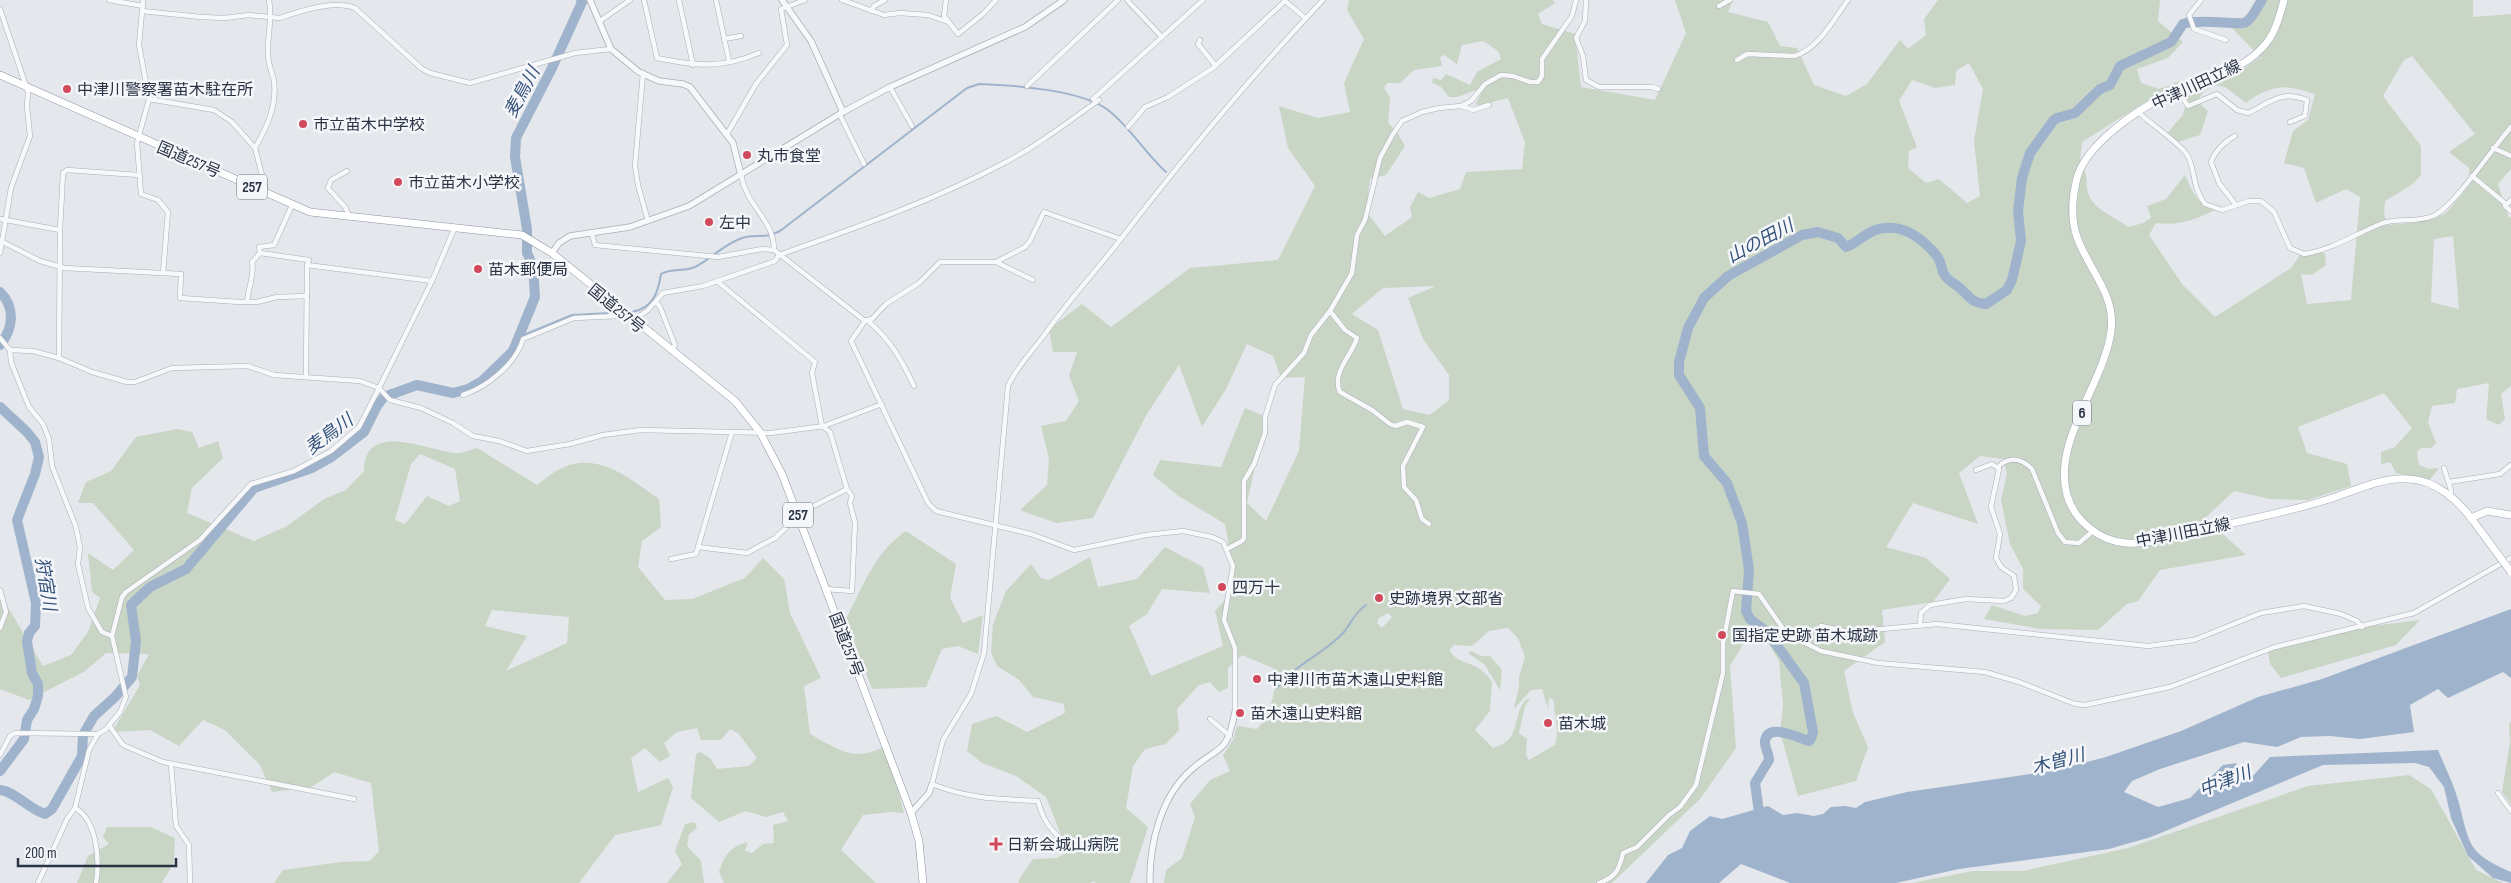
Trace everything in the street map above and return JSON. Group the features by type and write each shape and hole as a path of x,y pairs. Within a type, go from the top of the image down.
{"main road":[{"name":"中津川田立線","path":"2284,0 2277,24 2270,39 2260,51 2229,70 2178,91 2138,112 2110,133 2086,159 2078,174 2072,206 2076,236 2106,293 2112,312 2107,348 2064,461 2064,482 2068,500 2084,524 2093,531 2114,541 2128,543 2158,540 2306,506 2382,481 2410,479 2430,484 2461,505 2511,572"},
{"name":"国道257号","path":"0,75 310,212 522,235 530,242 552,254 632,321 735,401 760,432 774,456 798,516 912,813 919,841 923,883"},
{"path":"2473,520 2487,512 2511,515"}],"street":[{"path":"109,0 201,17 224,18 249,14 280,18 327,2 343,0 355,8 401,52 430,73 470,82 575,53 611,49"},
{"path":"256,148 270,122 274,99 274,82 268,54 272,18 269,0"},
{"path":"590,0 611,49 643,73 659,80 690,87 727,134 737,153 741,175 749,200 773,236 774,250"},
{"path":"600,21 630,0"},
{"path":"644,0 657,58 694,66 743,59 758,52"},
{"path":"679,0 694,66"},
{"path":"716,0 729,61"},
{"path":"784,3 805,0"},
{"path":"842,0 884,15 900,13 928,15 948,22"},
{"path":"857,0 858,7"},
{"path":"871,11 874,6 885,0"},
{"path":"946,0 944,16 955,32 961,32 996,0"},
{"path":"552,254 564,239 648,221 689,206 841,114 890,88 1025,27 1064,0"},
{"path":"1027,86 1118,0"},
{"path":"1127,0 1162,37"},
{"path":"632,321 656,302 663,293 718,282 775,261 779,255 860,226 978,176 1030,148 1096,100 1203,0"},
{"path":"1128,127 1145,107 1168,97 1216,65 1284,0 1304,18"},
{"path":"912,813 929,793 943,740 977,680 985,644 1008,386 1015,371 1050,324 1240,91 1322,0"},
{"path":"1227,549 1244,538 1244,481 1254,464 1265,433 1266,416 1274,384 1300,359 1311,335 1330,311 1352,273 1357,235 1365,220 1380,158 1393,134 1402,121 1422,112 1462,106 1471,101 1485,84 1501,75 1538,82 1542,76 1542,59 1572,16 1576,0"},
{"path":"1586,0 1585,21 1576,38 1583,56 1586,80 1599,87 1652,87 1658,89"},
{"path":"1719,6 1730,0"},
{"path":"1737,60 1747,54 1800,55 1816,42 1848,0"},
{"path":"2201,0 2190,12 2190,22 2198,32 2211,34 2226,40"},
{"path":"784,3 811,40 864,164"},
{"path":"727,134 756,84 787,45 780,10 784,3"},
{"path":"143,6 139,45 149,99 138,137 139,176 141,194 158,200 168,212 163,273"},
{"path":"0,9 26,86 30,136 11,188 2,220 3,242 0,253"},
{"path":"724,39 741,36"},
{"path":"1200,40 1198,44 1216,65"},
{"path":"512,114 536,64"},
{"path":"643,73 635,166 648,221"},
{"path":"890,88 912,126"},
{"path":"2178,91 2188,106 2217,94 2237,110 2248,113 2272,99 2284,96 2294,95 2307,100 2305,116 2290,122"},
{"path":"149,99 214,110 232,122 256,148 266,194"},
{"path":"1462,106 1473,110 1489,105"},
{"path":"2138,112 2186,153 2191,164 2194,186 2205,204 2222,210 2255,200 2266,204 2274,212 2290,248 2304,254 2352,238 2384,223 2435,216 2472,176 2511,127"},
{"path":"2235,136 2226,141 2211,162 2218,183 2236,205"},
{"path":"2493,148 2511,156"},
{"path":"59,358 59,267 64,171 139,176"},
{"path":"346,171 330,180 328,188 345,207 349,216"},
{"path":"2472,176 2506,204 2505,206 2511,211"},
{"path":"2506,204 2511,200"},
{"path":"260,253 259,247 274,245 293,203"},
{"path":"1121,239 1044,212 1030,241 1025,247 991,264 940,262 919,283 892,299 872,319 866,321 851,341 932,508 936,511 996,524 1031,534 1074,550 1146,535 1183,531 1212,537 1223,542 1227,549 1233,566 1224,620 1235,648 1235,712 1230,736 1219,751 1190,770 1173,793 1156,832 1150,866 1150,883"},
{"path":"2,220 60,230"},
{"path":"38,883 67,819 75,808 89,750 98,734 120,712 126,697 112,636 122,597 126,592 200,540 251,484 294,471 331,451 359,427 381,389 432,281 455,227"},
{"path":"592,234 595,245 720,257 762,248 774,250 885,336 914,386"},
{"path":"3,242 40,261 59,267 181,274 180,298 247,302 277,297 307,296"},
{"path":"247,302 254,269 252,262 260,253"},
{"path":"260,253 309,260 307,265 306,377"},
{"path":"996,262 1033,280"},
{"path":"307,265 432,281"},
{"path":"718,282 815,362 812,373 822,426 830,432 847,489 852,496 850,503 855,523 852,591 826,589"},
{"path":"656,302 660,307 675,346 671,351"},
{"path":"1330,311 1345,330 1357,338 1340,373 1338,383 1340,392 1372,410 1394,426 1405,422 1422,427 1403,466 1404,488 1416,500 1422,519 1429,524"},
{"path":"463,395 480,388 514,359 523,339 574,318 618,316 623,313"},
{"path":"0,338 10,350 11,362 29,407 43,424 49,439 52,466 76,527 80,548 78,564 88,608 102,632 112,636"},
{"path":"10,350 28,350 59,358 92,372 126,382 135,382 162,370 199,366 248,366 274,375 360,381 381,389 388,398 421,408 482,439 499,441 527,451 616,433 641,430 771,433 822,426 882,404"},
{"path":"671,559 696,554 732,432"},
{"path":"1920,624 1921,613 1930,605 1966,599 2000,602 2011,598 2015,593 2017,587 2014,576 2001,567 1996,558 2000,534 1991,507 1998,467 2005,460 2012,459 2023,462 2032,469 2058,533 2065,542 2079,543 2093,531"},
{"path":"1976,470 1992,464 1998,467"},
{"path":"2449,482 2500,474 2511,465"},
{"path":"2444,468 2449,482 2450,497"},
{"path":"698,547 747,553 788,528 798,516 847,489"},
{"path":"1599,883 1613,876 1621,866 1623,853 1637,847 1669,815 1680,807 1696,785 1723,673 1723,643 1731,594 1738,591 1757,593 1786,633 1821,652 1878,663 1985,672 2080,704 2170,687 2275,647 2414,613 2511,558"},
{"path":"0,590 6,612 0,628"},
{"path":"1822,626 1849,632 1920,624 2135,646 2194,640 2261,613 2304,606 2341,614 2357,621 2362,627"},
{"path":"1210,719 1230,736"},
{"path":"109,725 123,745 146,756 171,764 354,799"},
{"path":"0,755 10,736 15,733 98,734"},
{"path":"171,764 176,826 189,845 190,883"},
{"path":"932,784 955,793 978,798 1038,801 1041,814 1049,828 1060,838"},
{"path":"2498,793 2511,810"},
{"path":"75,808 81,812 89,823 97,857 96,883"}],"green space":[{"path":"1349,0 1553,0 1555,3 1538,14 1542,24 1575,34 1581,87 1655,100 1686,33 1675,0 1733,0 1728,12 1768,22 1780,46 1797,48 1814,85 1846,96 1867,84 1900,40 1908,49 1926,35 1924,19 1938,0 2160,0 2158,21 2183,42 2168,58 2137,69 2141,83 2159,89 2180,81 2193,90 2245,68 2260,57 2230,26 2250,24 2263,0 2473,0 2473,17 2511,14 2511,169 2498,184 2509,218 2511,217 2511,386 2501,394 2505,419 2499,425 2486,419 2489,383 2457,389 2455,403 2432,406 2428,422 2436,443 2431,448 2421,448 2417,452 2419,465 2429,469 2439,468 2429,481 2396,473 2390,462 2381,464 2381,452 2395,447 2412,428 2384,393 2298,427 2307,453 2347,464 2351,486 2308,500 2270,499 2234,491 2205,518 2246,555 2160,570 2138,601 2127,604 2098,630 2041,629 1984,619 1992,605 2025,616 2038,613 2041,606 2023,589 2023,569 2010,544 2001,500 2007,473 2003,459 1980,456 1959,473 1978,524 1913,503 1886,547 1926,558 1950,579 1933,602 1882,610 1885,642 1844,671 1853,713 1868,747 1856,781 1798,796 1780,732 1783,705 1779,661 1756,623 1730,666 1736,748 1700,799 1612,883 1164,883 1166,870 1182,858 1195,817 1190,804 1210,780 1230,771 1223,755 1233,740 1237,726 1257,729 1270,708 1275,684 1273,668 1242,655 1228,668 1228,688 1219,692 1210,682 1199,685 1177,709 1179,730 1166,744 1145,749 1133,766 1126,808 1148,827 1130,883 1096,883 1094,881 1090,883 1019,883 1018,881 1033,859 1057,858 1068,852 1046,797 1016,776 982,763 967,751 972,724 996,716 1027,732 1065,713 1064,704 1033,697 1019,680 997,666 991,652 993,624 1006,591 1031,564 1041,578 1049,580 1090,557 1098,587 1137,579 1165,547 1203,567 1210,593 1162,589 1147,614 1129,626 1151,676 1223,646 1215,611 1236,587 1225,524 1177,495 1153,475 1160,460 1221,467 1245,408 1266,417 1247,503 1266,521 1299,451 1305,377 1281,378 1273,356 1247,344 1226,389 1202,427 1179,365 1147,414 1093,518 1056,523 1020,510 1047,485 1049,459 1041,426 1066,421 1079,401 1069,376 1077,352 1053,352 1049,329 1082,304 1111,327 1190,268 1278,260 1315,186 1288,148 1279,106 1318,118 1350,112 1344,83 1364,39 1347,10","holes":["1483,41 1498,51 1501,59 1477,72 1470,85 1446,74 1441,80 1433,78 1432,83 1441,87 1449,97 1457,97 1476,90 1481,94 1476,103 1477,106 1508,98 1525,143 1522,169 1466,172 1460,189 1429,198 1418,192 1410,207 1412,217 1385,236 1366,211 1370,179 1386,175 1405,146 1397,132 1388,123 1390,98 1384,87 1388,83 1400,83 1414,70 1442,66 1440,57 1444,55 1457,64 1462,45","2412,56 2475,134 2449,152 2469,168 2470,185 2445,214 2419,222 2387,225 2384,213 2385,201 2413,184 2421,175 2421,146 2383,96 2404,60","1969,63 1983,89 1974,141 1980,196 1967,203 1939,179 1926,183 1908,168 1909,151 1917,147 1899,101 1912,80 1935,88 1955,85 1956,71","2214,85 2225,87 2246,103 2264,92 2279,88 2287,87 2315,94 2308,120 2293,131 2284,163 2304,168 2316,203 2346,189 2360,197 2351,300 2307,304 2301,274 2312,275 2326,265 2325,254 2319,251 2309,255 2300,255 2291,268 2215,317 2182,284 2149,235 2156,223 2172,224 2186,221 2215,210 2199,201 2185,175 2166,199 2147,206 2151,218 2143,223 2128,227 2101,209 2092,200 2089,195 2085,171 2080,162 2082,142 2155,96 2173,89 2186,103 2183,115 2168,132 2178,142 2200,135 2208,111 2197,101 2205,90","2453,236 2459,309 2431,302 2434,239","1436,286 1408,298 1423,339 1449,375 1449,400 1430,415 1403,409 1378,330 1352,314 1383,288","1388,613 1392,617 1382,628 1377,623 1379,618","1508,628 1518,638 1525,657 1519,677 1514,709 1531,690 1542,689 1548,709 1549,697 1554,701 1557,728 1555,745 1529,760 1526,755 1527,739 1519,733 1525,706 1530,698 1522,705 1514,731 1504,744 1493,748 1475,730 1490,711 1492,682 1480,669 1453,656 1449,650 1454,645 1472,646 1489,631"]},
{"path":"177,429 192,432 199,448 218,441 223,458 192,488 187,513 254,541 287,526 324,499 346,490 364,471 367,455 374,446 385,442 399,442 454,453 477,448 537,485 562,468 576,464 602,465 626,476 659,499 661,527 642,541 638,567 665,600 692,599 745,578 763,558 784,579 790,613 821,678 804,686 810,734 845,752 854,754 873,752 883,747 896,782 904,813 890,812 863,815 841,850 876,883 724,883 719,872 724,860 732,849 748,842 745,851 752,853 763,844 774,843 773,825 788,821 783,812 766,817 746,811 719,822 691,798 696,754 700,752 710,758 717,769 749,766 757,758 738,733 730,729 721,740 701,740 697,728 677,732 664,743 670,756 660,762 645,748 631,758 638,792 668,778 673,787 661,825 615,835 579,883 274,883 283,870 341,862 370,861 379,851 371,783 334,772 312,787 272,792 260,765 225,730 203,720 179,746 150,730 112,732 140,685 137,676 149,654 106,653 85,671 29,700 0,689 0,594 43,666 71,655 88,632 100,598 92,592 88,553 113,570 134,550 93,503 78,503 86,482 111,471 136,437","holes":["420,454 455,469 460,501 449,506 427,496 405,524 395,520 411,464","492,610 569,617 567,643 506,671 527,636 485,626"]},
{"path":"906,531 956,564 950,598 963,623 983,615 978,654 958,646 942,649 926,687 872,689 846,619 864,582 878,559 895,539"},
{"path":"2420,620 2396,645 2281,678 2270,664 2268,650 2332,631"},
{"path":"1471,651 1481,656 1490,656 1502,670 1500,690 1485,665 1468,653"},
{"path":"2511,722 2511,804 2502,792 2510,742 2509,724"},
{"path":"2409,775 2431,789 2476,870 2503,883 1912,883 1973,871 2023,871 2128,848 2308,786"},
{"path":"695,822 697,828 689,834 687,846 701,861 704,883 667,883 682,864 675,851 685,824"},
{"path":"107,827 151,827 175,838 174,862 162,883 77,883 88,856 109,844 103,837"}],"water":[{"path":"2511,609 2511,678 2503,672 2448,698 2438,689 2410,705 2414,732 2360,739 2330,736 2301,737 2277,747 2244,742 2160,769 2132,781 2124,792 2158,807 2190,798 2223,765 2237,763 2230,775 2218,786 2221,789 2238,778 2253,776 2270,757 2438,750 2455,790 2469,839 2486,859 2511,872 2511,883 2493,878 2468,856 2451,818 2444,787 2429,767 2415,763 2323,765 2151,837 2109,849 1959,869 1896,883 1790,883 1741,864 1719,883 1646,883 1668,855 1682,848 1690,831 1710,816 1722,819 1768,806 1783,815 1797,813 1814,816 1823,814 1831,807 1845,806 1856,808 1865,802 1907,792 2052,771 2106,757 2181,731 2258,697 2322,679"}],"waterway":[{"name":"麦鳥川","path":"577,0 579,7"},
{"name":"麦鳥川","path":"0,790 11,793 39,812 45,814 52,809 82,756 83,735 94,716 115,697 132,677 136,641 131,605 150,587 186,569 254,488 312,468 330,458 364,432 377,406 384,397 417,385 453,393 468,389 482,381 513,351 535,297 533,266 527,253 527,229 515,157 516,138 552,68 583,0"},
{"name":"山の田川","path":"1760,820 1755,783 1769,760 1765,743 1767,735 1778,732 1809,741 1813,732 1804,683 1768,633 1750,619 1746,611 1749,570 1742,523 1727,483 1704,456 1700,408 1679,375 1679,362 1688,328 1704,298 1728,276 1802,235 1818,232 1838,238 1846,247 1874,230 1896,228 1919,238 1937,256 1948,279 1974,301 1986,304 2007,290 2012,280 2021,241 2018,211 2022,178 2030,153 2053,121 2075,113 2100,89 2110,85 2120,66 2171,42 2183,24 2190,22 2246,22 2262,0"},
{"path":"632,312 650,303 656,293 661,274 695,267 729,244 742,238 764,236 780,231 967,88 979,84 1065,93 1096,103 1116,117 1166,172"},
{"name":"狩宿川","path":"0,292 9,305 11,318 8,332 0,345"},
{"path":"519,337 572,315 610,313"},
{"name":"狩宿川","path":"0,407 35,442 39,457 35,474 17,520 36,603 35,626 29,633 27,641 32,673 38,684 38,696 34,709 27,720 24,739 0,771"},
{"path":"1277,688 1284,679 1301,665 1336,640 1359,610 1366,605"}],"place":[{"name":"中津川警察署苗木駐在所","path":"67,89"},
{"name":"市立苗木中学校","path":"303,124"},
{"name":"丸市食堂","path":"747,155"},
{"name":"市立苗木小学校","path":"398,182"},
{"name":"左中","path":"709,222"},
{"name":"苗木郵便局","path":"478,269"},
{"name":"四万十","path":"1222,587"},
{"name":"史跡境界 文部省","path":"1379,598"},
{"name":"国指定史跡 苗木城跡","path":"1722,635"},
{"name":"中津川市苗木遠山史料館","path":"1257,679"},
{"name":"苗木遠山史料館","path":"1240,713"},
{"name":"苗木城","path":"1548,723"},
{"name":"日新会城山病院","path":"996,844"}],"water label":[{"name":"木曽川","path":"2058,761"},
{"name":"中津川","path":"2225,781"}]}
